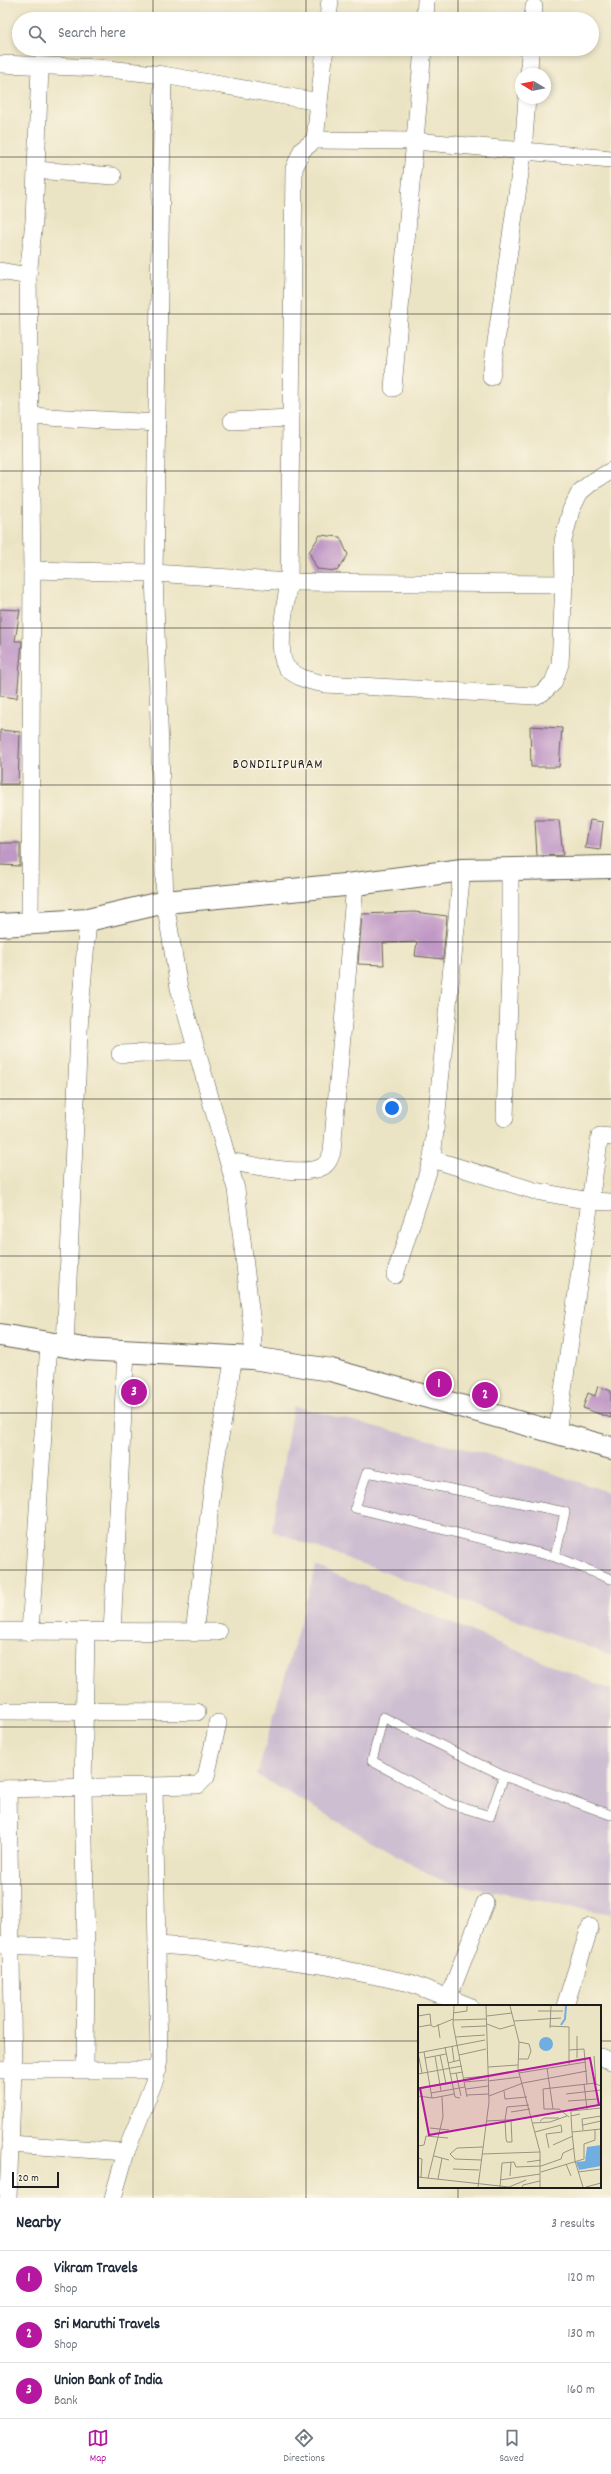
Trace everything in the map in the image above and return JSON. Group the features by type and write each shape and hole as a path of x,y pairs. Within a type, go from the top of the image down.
{"street":[{"path":"329,12 330,0"},
{"path":"425,12 426,0"},
{"path":"315,140 324,56"},
{"path":"393,388 416,140 422,56"},
{"path":"529,68 530,56"},
{"path":"0,64 40,67 100,68 163,75 319,102"},
{"path":"30,924 32,570 28,276 36,170 40,67"},
{"path":"163,75 154,573 165,902 179,988 236,1189 253,1334 243,1357 216,1460 194,1632"},
{"path":"491,376 522,152 526,104"},
{"path":"611,159 522,152 416,140 315,140 302,150 294,169 289,582 280,648 287,668 303,679 325,684 535,696 549,687 558,675 560,664 564,584 563,541 571,510 580,492 592,482 611,471"},
{"path":"36,170 113,176"},
{"path":"0,271 28,276"},
{"path":"30,416 157,423"},
{"path":"232,421 290,418"},
{"path":"32,570 154,573 289,582 564,584"},
{"path":"0,925 88,920 165,902 354,884 462,870 611,867"},
{"path":"505,1118 510,971 510,868"},
{"path":"395,1275 432,1159 462,870"},
{"path":"229,1162 284,1170 315,1170 329,1161 332,1152 354,884"},
{"path":"30,1632 57,1344 80,1010 88,920"},
{"path":"120,1054 197,1051"},
{"path":"557,1432 600,1136 611,1137"},
{"path":"432,1159 535,1191 590,1201 611,1202"},
{"path":"0,1335 57,1344 126,1351 243,1357 331,1370 611,1448"},
{"path":"112,1633 126,1351"},
{"path":"0,1631 86,1633 218,1632"},
{"path":"84,2069 86,1948 83,1788 86,1633"},
{"path":"0,1711 84,1710 197,1712"},
{"path":"8,2198 10,2144 6,2070 4,1789 187,1786 203,1782 209,1770 218,1723"},
{"path":"113,2198 126,2152 158,2070 160,2048 154,1786"},
{"path":"448,1998 485,1903"},
{"path":"565,2005 590,1927"},
{"path":"157,1945 201,1948 326,1966 410,1983 466,2005"},
{"path":"6,1946 86,1948"},
{"path":"601,2056 611,2061"},
{"path":"6,2070 158,2070"},
{"path":"10,2144 126,2152"}],"lane":[{"path":"555,1557 565,1512 367,1472 355,1508 555,1557 611,1579"},
{"path":"504,1776 490,1816 451,1804 372,1761 383,1717 504,1776 611,1815"}],"shaded area":[{"path":"293,1406 522,1463 611,1493 611,1655 272,1531"},
{"path":"316,1566 611,1690 611,1914 443,1882 257,1775"}],"building":[{"path":"320,535 340,537 348,555 337,571 317,569 309,552"},
{"path":"0,609 20,610 15,641 22,641 17,698 0,696"},
{"path":"530,726 562,728 559,767 531,767"},
{"path":"0,730 20,732 18,784 0,784"},
{"path":"535,820 559,820 563,855 537,856"},
{"path":"590,820 603,822 600,850 585,848"},
{"path":"0,843 20,843 20,866 0,865"},
{"path":"414,912 447,916 443,959 415,956 417,942 383,943 384,965 358,964 362,914"},
{"path":"598,1386 611,1391 611,1418 583,1408 588,1393 595,1396"}],"place":[{"name":"Vikram Travels","path":"439,1384"},
{"name":"Union Bank of India","path":"134,1392"},
{"name":"Sri Maruthi Travels","path":"485,1395"}],"district":[{"name":"BONDILIPURAM","path":"278,763"}]}
